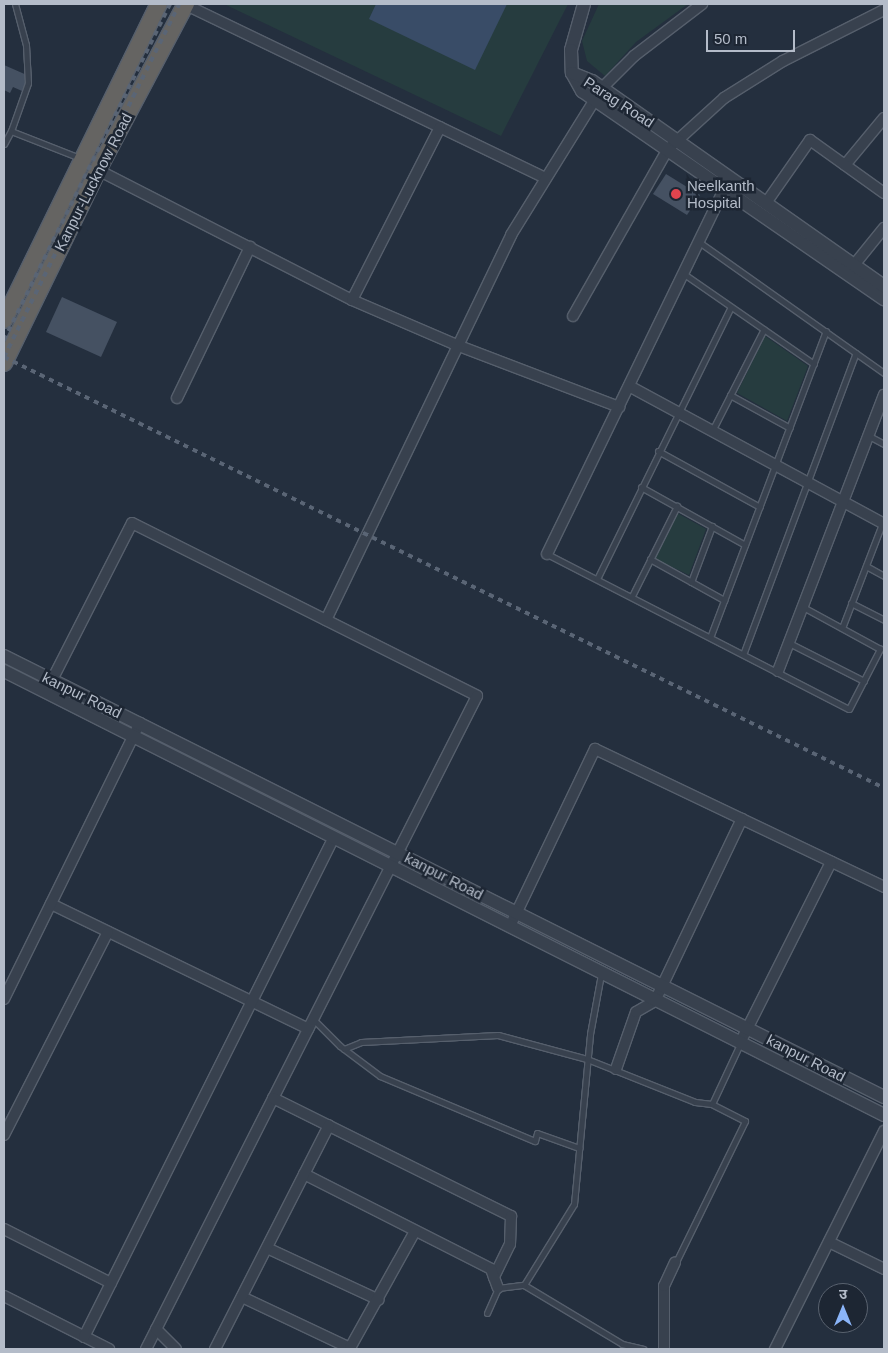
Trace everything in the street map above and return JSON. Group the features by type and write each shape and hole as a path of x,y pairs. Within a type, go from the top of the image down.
{"highway":[{"name":"Kanpur-Lucknow Road","path":"5,316 81,158 159,4"},
{"name":"Kanpur-Lucknow Road","path":"4,363 98,170 186,4"}],"street":[{"path":"186,4 546,178"},
{"name":"Parag Road","path":"584,4 571,50 572,73 582,90 599,94 728,183 884,299"},
{"path":"326,620 511,235 599,94 634,56 702,4"},
{"path":"573,316 673,145 724,98 782,61 884,10"},
{"path":"845,165 884,118"},
{"path":"352,300 440,127"},
{"path":"766,203 810,140 884,193"},
{"path":"98,170 352,300 458,345 619,407"},
{"name":"Parag Road","path":"728,183 766,203 884,286"},
{"path":"547,554 728,183"},
{"path":"854,265 884,228"},
{"path":"177,398 250,247"},
{"path":"629,386 883,524"},
{"path":"778,671 884,395"},
{"path":"52,680 132,523 477,696 146,1349"},
{"name":"kanpur Road","path":"4,656 884,1097"},
{"path":"4,671 333,839 884,1115"},
{"path":"4,999 140,723"},
{"path":"509,927 595,749 884,887"},
{"path":"616,1069 636,1012 656,1001 742,819"},
{"path":"84,1337 333,839"},
{"path":"740,1043 831,862"},
{"path":"51,904 308,1029"},
{"path":"4,1135 108,932"},
{"path":"273,1098 511,1216 510,1244 494,1276"},
{"path":"215,1349 329,1125"},
{"path":"776,1349 884,1131"},
{"path":"304,1174 491,1268 498,1288"},
{"path":"4,1229 111,1283"},
{"path":"242,1297 350,1348 379,1300 415,1231"},
{"path":"829,1242 884,1270"},
{"path":"267,1248 379,1300"},
{"path":"664,1349 664,1286 676,1262"},
{"path":"4,1296 109,1349"},
{"path":"156,1329 176,1349"}],"lane":[{"path":"4,144 28,83 26,45 15,4"},
{"path":"10,131 81,158"},
{"path":"699,242 884,373"},
{"path":"684,274 814,364"},
{"path":"597,578 677,412 731,307"},
{"path":"712,431 764,329"},
{"path":"711,635 826,332"},
{"path":"744,652 806,482 856,353"},
{"path":"730,395 790,428"},
{"path":"868,436 884,444"},
{"path":"658,451 760,507"},
{"path":"641,487 746,545"},
{"path":"632,596 676,506"},
{"path":"842,628 883,524"},
{"path":"691,582 712,526"},
{"path":"547,554 711,635 849,709 880,649 802,608"},
{"path":"650,559 724,600"},
{"path":"866,566 884,576"},
{"path":"851,603 884,620"},
{"path":"789,643 864,681"},
{"path":"524,1285 574,1204 587,1060 601,973"},
{"path":"313,1019 344,1049 380,1076 535,1141 538,1133 579,1148"},
{"path":"344,1049 361,1042 498,1035 616,1069 695,1102 712,1104 746,1121 676,1262"},
{"path":"712,1104 740,1043"},
{"path":"487,1312 498,1288 524,1285 622,1344 643,1349"}],"green space":[{"path":"224,4 568,4 501,136"},
{"path":"599,4 688,4 636,42 605,76 587,61 582,41"},
{"path":"765,336 808,366 787,421 737,393"},
{"path":"677,513 706,529 689,575 655,559"}],"water":[{"path":"376,4 507,4 475,70 369,19"}],"building":[{"path":"4,65 29,76 22,91 13,87 10,93 4,90"},
{"path":"666,174 700,195 687,215 653,194"},
{"path":"62,297 117,322 101,357 46,332"}],"railway":[{"path":"4,340 170,4"},
{"path":"4,357 179,4"},
{"path":"4,357 884,788"}],"place":[{"name":"Neelkanth Hospital","path":"676,194"}]}
